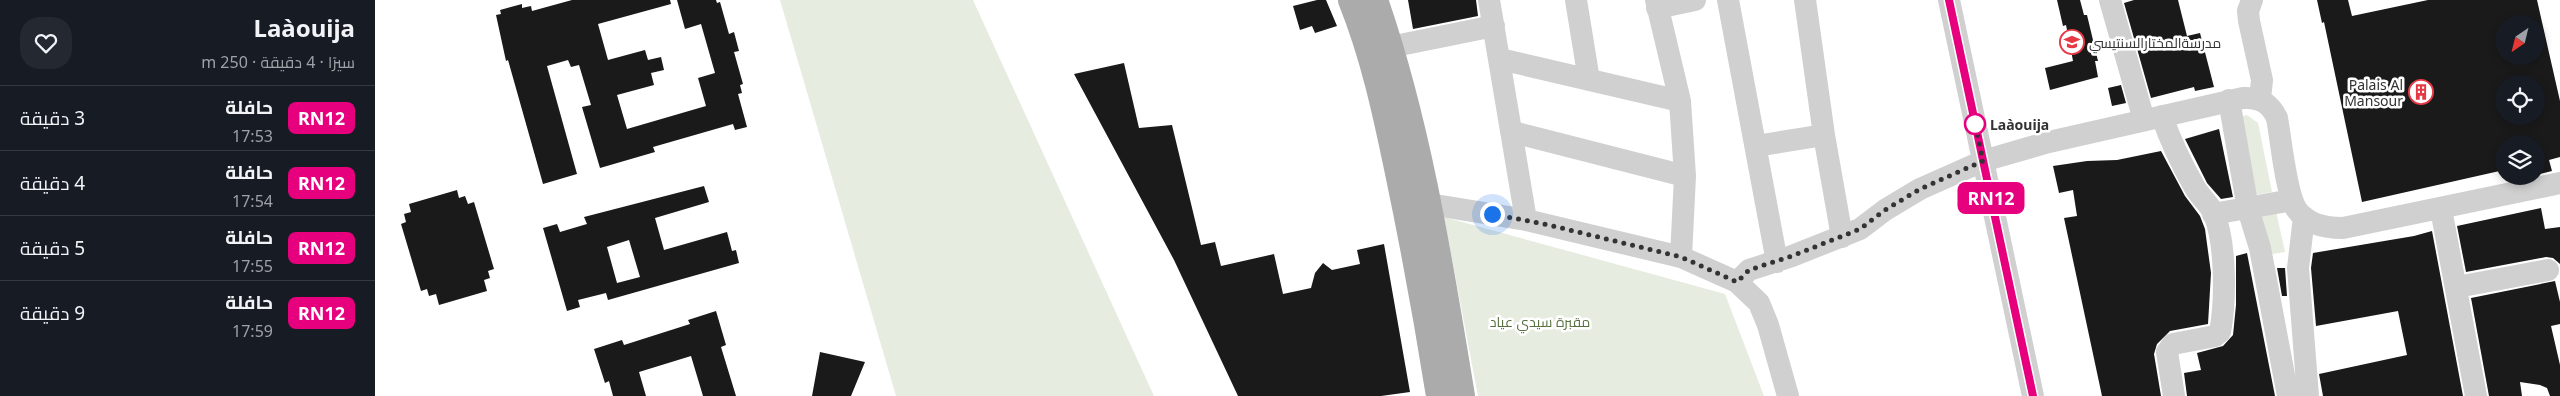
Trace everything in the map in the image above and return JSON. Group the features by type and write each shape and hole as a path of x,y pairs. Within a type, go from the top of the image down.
{"main road":[{"path":"1352,0 1370,46 1415,201"},
{"path":"1373,0 1390,47 1449,391"}],"street":[{"path":"1489,0 1513,132 1525,220"},
{"path":"1576,0 1589,80"},
{"path":"1681,257 1685,176 1680,101 1656,4 1695,0"},
{"path":"1728,0 1777,262"},
{"path":"1807,0 1824,135 1841,237"},
{"path":"1949,0 1983,161 2027,395"},
{"path":"2110,0 2153,118 2171,143 2195,188 2213,214 2220,238 2223,288 2221,329 2215,336 2173,344 2170,347 2166,356 2174,396"},
{"path":"2252,0 2248,11 2262,80 2260,99"},
{"path":"1390,47 1494,26"},
{"path":"1500,59 1680,101"},
{"path":"1737,282 1749,270 1777,262 1860,229 1885,210 1920,189 1983,161 2153,118 2229,100 2252,97 2260,99 2267,104 2277,118 2298,208 2297,268 2309,396"},
{"path":"2229,100 2248,209 2260,248 2288,396"},
{"path":"1513,132 1685,176"},
{"path":"1756,146 1824,135"},
{"path":"2213,214 2248,209 2298,208 2330,228 2343,228 2560,183"},
{"path":"1415,201 1525,220 1681,257 1737,282 1759,303 1768,325 1788,396"},
{"path":"2441,209 2476,396"},
{"path":"2457,287 2548,270"}],"green space":[{"path":"780,0 973,0 1154,396 896,396"},
{"path":"2247,115 2258,123 2272,192 2254,195 2239,117"},
{"path":"2276,211 2285,252 2266,255 2257,214"},
{"name":"مقبرة سيدي عياد","path":"1444,217 1725,294 1764,396 1478,396"}],"building":[{"path":"572,0 670,0 671,4 598,24 608,60 645,50 648,60 661,57 664,70 651,73 654,85 617,95 627,129 706,106 698,78 715,73 701,24 685,29 677,0 716,0 717,3 720,2 729,34 734,32 739,51 734,52 743,84 740,85 742,93 738,94 747,127 735,130 733,124 653,147 655,152 600,168 582,107 591,105 579,65 571,67 568,60 547,66 577,174 543,184 508,60 506,61 496,15 501,14 500,10 522,4 522,8 531,6 532,11"},
{"path":"1317,0 1326,0 1337,26 1315,33 1312,26 1300,30 1293,6"},
{"path":"1408,0 1476,0 1478,16 1413,29"},
{"path":"2057,0 2080,0 2084,15 2087,15 2098,61 2095,61 2098,77 2050,90 2045,68 2073,61 2066,25 2063,26"},
{"path":"2134,0 2178,0 2187,36 2200,33 2214,87 2195,91 2194,87 2151,98 2124,3"},
{"name":"Palais Al Mansour","path":"2317,0 2348,0 2352,16 2428,0 2537,0 2540,15 2495,15 2495,65 2545,65 2545,35 2560,101 2560,157 2549,160 2552,171 2545,173 2545,135 2495,135 2495,172 2362,202 2324,22 2322,23"},
{"path":"1124,63 1139,128 1172,125 1201,245 1215,242 1221,266 1274,254 1283,294 1311,288 1315,273 1323,263 1332,270 1360,264 1357,250 1384,244 1410,392 1381,396 1238,396 1174,260 1074,74"},
{"path":"2121,85 2126,103 2112,106 2108,88"},
{"path":"2219,129 2233,197 2221,199 2207,183 2185,139"},
{"path":"2161,151 2185,196 2200,216 2205,229 2211,273 2208,324 2170,331 2157,344 2154,354 2161,396 2102,396 2064,218 2077,216 2073,190 2059,193 2053,166 2087,161 2117,160"},
{"path":"704,186 709,202 655,218 664,250 727,232 732,251 736,250 739,263 608,300 606,293 578,300 580,307 567,311 543,228 557,224 560,232 587,224 584,217","holes":["629,240 640,277 617,283 607,247"]},
{"path":"457,190 459,198 465,196 468,204 474,202 494,269 488,271 490,278 484,280 487,291 439,305 436,294 429,296 427,289 421,291 401,224 406,222 404,214 411,212 409,204"},
{"path":"2541,208 2545,229 2560,227 2560,264 2553,258 2546,257 2466,272 2457,226"},
{"path":"2432,231 2463,396 2323,396 2319,374 2407,355 2398,311 2316,326 2311,268 2313,253 2414,236"},
{"path":"2247,253 2275,396 2187,396 2184,373 2201,370 2197,353 2223,346 2233,335 2236,305 2236,256"},
{"path":"2277,268 2285,268 2287,296 2282,296"},
{"path":"2555,281 2560,302 2560,324 2551,326 2560,365 2560,396 2550,396 2547,388 2540,385 2520,382 2522,396 2489,396 2471,298"},
{"path":"716,311 726,345 721,347 736,396 703,396 691,356 639,372 646,396 613,396 609,381 605,383 594,349 622,340 624,345 690,324 688,320"},
{"path":"820,352 865,362 851,396 812,396"}],"bus line":[{"name":"RN12","path":"1949,0 2033,396"}],"place":[{"name":"مدرسةالمختارالسنتيسي","path":"2072,42"},
{"name":"Palais Al Mansour","path":"2421,92"},
{"name":"Laàouija","path":"1975,124"}],"route":[{"path":"1492,214 1549,225 1681,257 1737,282 1749,270 1792,256 1808,248 1860,229 1885,210 1920,189 1983,161 1975,124"}]}
